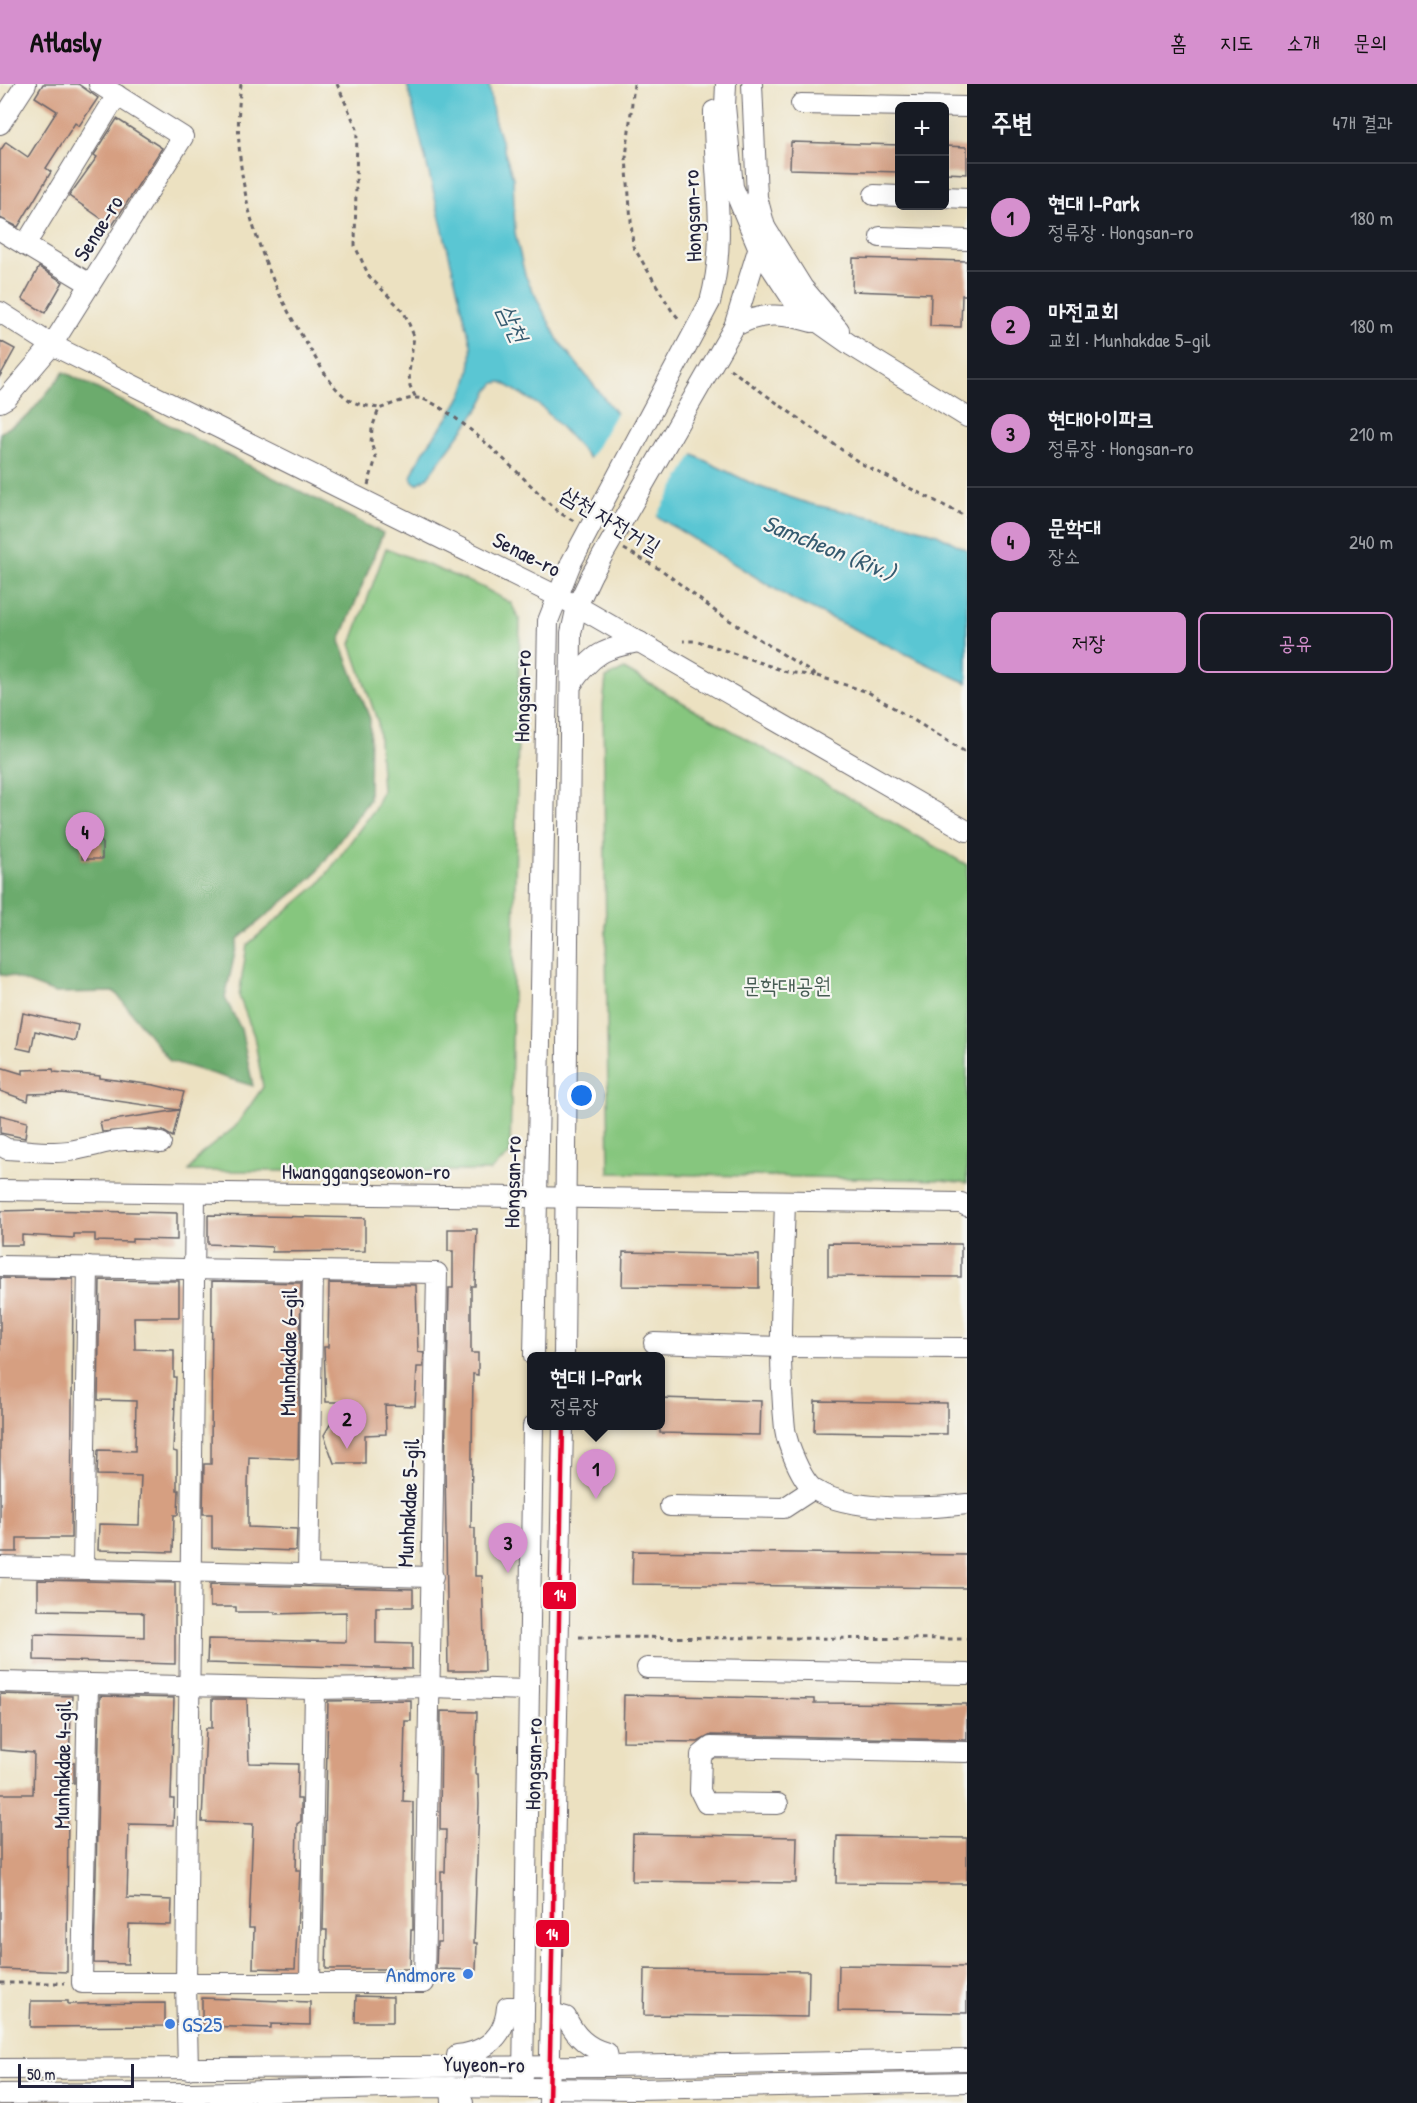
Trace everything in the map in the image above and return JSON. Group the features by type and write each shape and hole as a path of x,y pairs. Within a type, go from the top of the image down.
{"street":[{"path":"0,124 26,84"},
{"path":"25,245 117,95 99,84"},
{"name":"Hongsan-ro","path":"534,1352 548,621 571,563 710,303 718,273 721,248 714,111 725,106 726,84"},
{"path":"752,84 758,197 765,227 803,288 852,346"},
{"name":"Senae-ro","path":"52,345 183,137 117,95"},
{"path":"801,104 967,107"},
{"path":"725,106 733,187 759,249 798,308 852,346 967,417"},
{"path":"874,195 895,196"},
{"path":"949,197 967,198"},
{"path":"564,1352 571,633 577,606 592,574 734,327 765,227"},
{"path":"0,230 90,284"},
{"path":"880,237 967,240"},
{"name":"Senae-ro","path":"0,312 52,345 364,497 577,606 967,831"},
{"path":"734,327 750,318 775,314 818,323"},
{"path":"2,398 52,345"},
{"path":"570,685 586,662 609,647 640,642"},
{"path":"0,1145 8,1149 67,1152 106,1141 138,1138 161,1143"},
{"name":"Hwanggangseowon-ro","path":"0,1190 195,1194 567,1196 961,1203 967,1206"},
{"path":"188,2069 186,1984 193,1572 191,1426 195,1194"},
{"path":"785,1200 782,1347 786,1431 795,1460 813,1489 842,1502 928,1509 967,1504"},
{"name":"Munhakdae 6-gil","path":"0,1266 437,1273 435,1419"},
{"path":"83,1568 88,1267"},
{"name":"Munhakdae 6-gil","path":"308,1575 313,1271"},
{"path":"654,1343 782,1347 967,1348"},
{"name":"Munhakdae 5-gil","path":"0,1567 433,1577 435,1419"},
{"name":"Hongsan-ro","path":"523,2096 533,1430"},
{"name":"Hongsan-ro","path":"549,2096 563,1430"},
{"path":"670,1506 784,1508 813,1489"},
{"path":"82,1983 424,1983 433,1577"},
{"path":"647,1668 967,1674"},
{"name":"Munhakdae 4-gil","path":"0,1682 315,1689 431,1686 529,1690"},
{"name":"Munhakdae 4-gil","path":"82,1983 88,1684"},
{"path":"310,1983 315,1689"},
{"path":"778,1804 706,1803 700,1791 701,1755 711,1747 967,1752"},
{"path":"457,2066 457,2055 473,2053 494,2042 504,2028 507,2007 524,2007"},
{"path":"552,2013 566,2017 573,2030 586,2044 595,2050 607,2053 610,2066"},
{"name":"Yuyeon-ro","path":"0,2069 610,2066 967,2060"},
{"name":"Yuyeon-ro","path":"0,2094 191,2098 549,2096 967,2082"}],"path":[{"path":"241,84 237,116 243,183 259,250 291,319 336,390 351,401 379,409 416,398 410,386 409,373 414,336 404,312 369,276 355,246 357,129 337,84"},
{"name":"삼천 자전거길","path":"416,398 438,406 471,430 558,512 577,522"},
{"path":"364,497 375,470 372,428 379,409"},
{"name":"삼천 자전거길","path":"616,544 663,571 715,611 817,676"},
{"name":"삼천 자전거길","path":"683,641 698,641 787,672 817,676 868,692 967,753"},
{"path":"579,1637 967,1639"},
{"path":"0,1983 82,1983"}],"green space":[{"path":"64,372 383,533 340,641 370,719 369,800 313,877 238,939 225,998 241,1029 253,1086 170,1061 115,992 55,993 11,976 0,975 0,433 28,416"},
{"path":"386,548 482,587 511,603 520,621 510,1154 490,1171 189,1171 200,1155 235,1127 263,1087 254,1036 239,996 247,945 320,883 374,810 382,791 378,723 351,644"},
{"name":"문학대공원","path":"624,669 967,865 967,1183 941,1180 609,1173 603,706 606,678"}],"water":[{"path":"407,84 489,84 494,119 513,178 515,233 525,275 558,340 615,412 638,428 757,486 810,504 905,524 937,534 967,550 967,683 793,600 661,519 608,478 542,407 502,382 495,383 489,390 480,407 427,478 417,484 413,481 411,477 419,459 450,415 466,384 471,365 471,344"}],"pier":[{"path":"618,410 640,425 695,451 655,519 606,480 589,460"}],"building":[{"path":"43,84 78,84 98,98 79,126 75,123 46,168 51,172 18,227 0,218 0,151 6,142 28,157 57,111 35,97"},
{"path":"117,119 162,148 112,226 69,196 97,157 94,155"},
{"path":"791,142 895,145 895,172 790,169"},
{"path":"949,146 967,147 967,174 949,173"},
{"path":"853,258 967,261 967,295 962,295 961,327 930,326 931,294 852,291"},
{"path":"39,267 63,282 45,313 22,299"},
{"path":"0,341 15,349 0,376"},
{"path":"82,842 102,842 102,859 82,859"},
{"path":"23,1013 78,1025 75,1041 35,1031 31,1051 17,1048"},
{"path":"0,1067 23,1074 23,1070 53,1069 54,1072 100,1076 100,1078 154,1085 184,1092 179,1110 62,1093 29,1094 28,1101 0,1091"},
{"path":"179,1110 173,1137 163,1131 148,1129 102,1132 100,1122"},
{"path":"0,1115 27,1122 25,1138 0,1133"},
{"path":"0,1211 177,1213 177,1240 95,1241 95,1234 74,1234 74,1238 22,1235 22,1245 0,1245"},
{"path":"208,1215 365,1218 365,1251 272,1252 272,1247 208,1244"},
{"path":"448,1229 477,1229 475,1286 471,1286 471,1353 478,1353 478,1375 473,1374 471,1528 475,1528 475,1576 482,1576 485,1671 448,1671 445,1467 449,1288 453,1288 453,1251 448,1251"},
{"path":"828,1243 961,1244 961,1277 828,1276"},
{"path":"623,1252 759,1255 759,1288 622,1286"},
{"path":"0,1278 73,1279 71,1538 17,1538 17,1552 0,1552"},
{"path":"100,1280 179,1281 179,1317 134,1317 135,1349 174,1350 174,1377 176,1377 173,1451 177,1452 177,1490 179,1490 178,1515 174,1515 173,1552 98,1550 99,1524 139,1525 141,1476 97,1475 98,1450 135,1451 136,1401 98,1400"},
{"path":"212,1281 301,1283 298,1459 249,1457 248,1486 248,1527 297,1529 296,1551 212,1548 212,1514 203,1514 204,1464 211,1464"},
{"path":"329,1283 416,1285 418,1352 424,1353 423,1367 417,1367 415,1406 385,1405 386,1434 365,1435 365,1463 334,1463 324,1435 343,1402 326,1402 324,1347 328,1347"},
{"path":"665,1398 761,1401 760,1435 660,1433 660,1430 665,1430"},
{"path":"815,1401 947,1403 947,1434 814,1432"},
{"path":"633,1551 967,1555 967,1588 632,1584"},
{"path":"38,1580 175,1583 175,1664 34,1660 34,1634 144,1637 144,1614 140,1612 38,1610"},
{"path":"210,1584 413,1589 413,1607 376,1607 376,1643 412,1644 412,1669 207,1663 208,1639 346,1642 346,1612 275,1614 275,1612 236,1612 236,1607 210,1607"},
{"path":"0,1694 72,1696 69,1757 70,1762 74,1762 74,1783 68,1783 67,1972 0,1969 0,1794 33,1794 34,1753 0,1750"},
{"path":"624,1695 814,1699 814,1703 967,1704 967,1740 711,1735 698,1742 623,1741"},
{"path":"100,1696 174,1698 171,1799 174,1799 173,1825 129,1824 127,1898 172,1900 171,1925 129,1924 128,1964 94,1963"},
{"path":"212,1699 247,1699 249,1763 298,1764 297,1799 301,1799 301,1821 297,1824 296,1870 300,1870 295,1969 253,1968 254,1928 249,1928 253,1824 202,1822 206,1728 212,1728"},
{"path":"411,1700 411,1721 405,1721 403,1801 413,1802 413,1930 411,1930 410,1969 326,1969 327,1930 323,1930 328,1701"},
{"path":"441,1711 477,1712 475,1774 478,1774 479,1804 474,1943 477,1943 476,1970 436,1969 437,1942 441,1942 441,1872 445,1872 446,1830 440,1830"},
{"path":"633,1834 797,1837 796,1883 632,1881"},
{"path":"837,1836 967,1838 967,1884 836,1883"},
{"path":"839,1965 967,1967 967,2013 838,2011"},
{"path":"645,1969 809,1971 808,2017 644,2015"},
{"path":"356,1996 393,1997 393,2022 355,2022"},
{"path":"202,1998 310,2002 310,2025 271,2024 271,2028 202,2026"},
{"path":"31,2001 68,2001 68,2004 165,2003 165,2026 30,2027"}],"transit line":[{"name":"14","path":"549,2103 563,1430"}],"place":[{"name":"문학대","path":"85,862"},
{"name":"마전교회","path":"347,1449"},
{"name":"현대 I-Park","path":"596,1499"},
{"name":"현대아이파크","path":"508,1573"},
{"name":"Andmore","path":"468,1974"},
{"name":"GS25","path":"170,2024"}],"water label":[{"name":"삼천","path":"513,323"},
{"name":"Samcheon (Riv.)","path":"829,548"}]}
